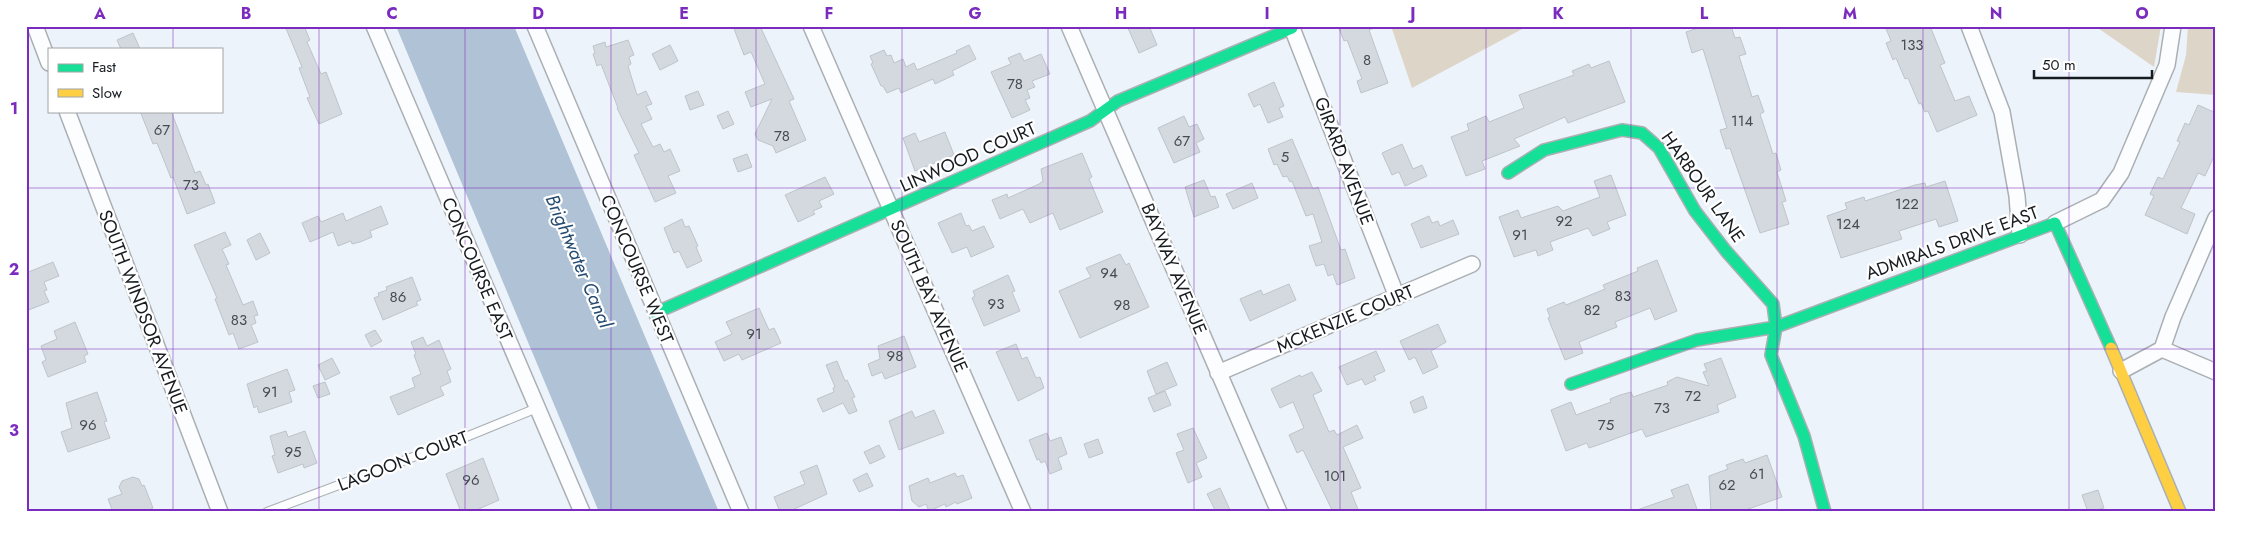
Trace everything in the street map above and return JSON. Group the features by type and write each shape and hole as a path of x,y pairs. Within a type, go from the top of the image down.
{"street":[{"path":"35,26 48,60"},
{"name":"CONCOURSE EAST","path":"374,26 582,512"},
{"name":"CONCOURSE WEST","path":"535,26 655,313 741,512"},
{"name":"SOUTH BAY AVENUE","path":"811,26 1022,512"},
{"name":"BAYWAY AVENUE","path":"1069,26 1279,512"},
{"path":"1969,26 2002,112 2017,196 2020,235"},
{"path":"2055,223 2102,200 2117,179 2167,65 2173,26"},
{"name":"LINWOOD COURT","path":"655,313 1090,122 1118,101 1291,27"},
{"name":"GIRARD AVENUE","path":"1291,27 1397,297"},
{"name":"SOUTH WINDSOR AVENUE","path":"67,112 220,512"},
{"name":"HARBOUR LANE","path":"1508,172 1544,150 1622,130 1642,133 1658,148 1701,219 1726,251 1773,304 1776,327"},
{"path":"2121,371 2162,349 2183,292 2216,218"},
{"name":"ADMIRALS DRIVE EAST","path":"1776,327 2055,223 2121,371 2180,512"},
{"name":"MCKENZIE COURT","path":"1218,373 1472,264"},
{"path":"1571,384 1697,340 1776,327 1771,355 1804,436 1825,512"},
{"path":"2162,349 2216,372"}],"lane":[{"name":"LAGOON COURT","path":"267,512 462,439 537,408"}],"shaded area":[{"path":"1391,26 1528,26 1412,88"},
{"path":"2095,26 2161,26 2154,67"},
{"path":"2188,26 2216,26 2216,95 2176,92 2186,55"}],"water":[{"name":"Brightwater Canal","path":"396,26 514,26 719,512 599,512"}],"building":[{"path":"285,26 304,26 310,40 307,42 321,74 326,72 342,114 319,124 307,98 310,97 299,68 302,67"},
{"path":"733,26 760,26 794,99 789,101 806,140 776,153 773,146 758,140 755,134 772,99 751,107 745,92 765,84 751,52 744,55"},
{"path":"1127,26 1149,26 1157,45 1139,53"},
{"path":"1338,26 1379,26 1369,30 1388,83 1361,93 1357,81 1362,79 1347,40 1344,41"},
{"path":"1704,26 1731,26 1735,38 1740,37 1746,54 1739,56 1752,97 1758,95 1764,112 1760,114 1773,154 1776,153 1781,170 1777,172 1786,201 1782,202 1789,224 1760,233 1730,148 1726,149 1720,130 1727,128 1703,49 1692,53 1686,32"},
{"path":"1885,26 1930,26 1945,63 1940,65 1955,101 1969,96 1977,115 1937,132 1928,111 1925,112 1921,103 1919,104 1908,78 1905,79 1896,58 1893,60 1886,43 1891,41"},
{"path":"133,33 140,48 121,48 117,40"},
{"path":"628,40 634,55 629,57 631,64 628,66 637,95 646,91 652,104 646,106 652,119 641,124 653,147 660,144 664,152 670,149 680,171 668,176 676,193 655,202 634,155 639,153 617,108 601,64 597,66 593,54 595,53 593,46 605,42 606,47"},
{"path":"670,45 678,61 660,70 652,54"},
{"path":"969,45 976,59 952,71 954,75 935,84 933,79 901,93 899,88 887,93 883,86 881,86 871,64 873,63 870,56 884,50 887,56 891,55 894,63 903,59 906,67 914,63 917,70 957,53 956,51"},
{"path":"1020,53 1024,61 1041,54 1050,74 1032,81 1035,87 1027,90 1030,98 1025,100 1030,110 1012,118 991,72 1011,64 1008,58"},
{"path":"1609,61 1625,102 1568,123 1565,117 1514,139 1520,146 1482,161 1485,169 1466,176 1451,137 1469,130 1467,124 1486,116 1489,122 1524,108 1519,95 1574,75 1572,71 1589,64 1591,68"},
{"path":"1274,82 1284,106 1279,108 1283,117 1268,123 1260,104 1254,107 1248,94"},
{"path":"698,91 704,105 690,110 685,96"},
{"path":"2198,105 2216,113 2216,152 2205,176 2198,173 2181,208 2195,214 2187,234 2145,215 2154,196 2150,194 2158,177 2163,179 2180,142 2177,141 2185,123 2189,125"},
{"path":"728,111 734,124 723,129 717,116"},
{"path":"140,112 171,112 195,173 200,171 206,185 208,184 215,203 187,214 173,177 171,178 157,143 153,144"},
{"path":"1184,116 1189,127 1197,124 1204,139 1196,143 1200,152 1174,163 1158,128"},
{"path":"945,132 954,155 915,171 903,138 915,133 919,142"},
{"path":"1292,139 1313,189 1318,187 1341,250 1345,249 1355,278 1337,285 1333,274 1328,276 1324,264 1316,266 1309,246 1322,242 1313,214 1306,216 1292,181 1290,182 1287,176 1283,177 1277,164 1274,165 1268,149"},
{"path":"1402,144 1413,169 1422,165 1427,176 1405,186 1399,172 1392,175 1382,153"},
{"path":"1082,153 1092,177 1089,179 1103,212 1060,230 1053,213 1030,223 1023,209 1000,219 992,200 1007,194 1008,198 1039,184 1043,181 1041,169"},
{"path":"747,154 752,167 738,172 733,159"},
{"path":"1611,175 1626,215 1607,222 1610,229 1593,236 1588,228 1550,242 1553,250 1538,256 1536,250 1514,257 1499,217 1518,210 1521,218 1558,206 1563,211 1600,197 1594,181"},
{"path":"825,177 834,194 819,201 822,207 813,211 815,214 798,222 785,195"},
{"path":"1204,180 1211,197 1215,196 1219,207 1194,217 1185,187"},
{"path":"1945,181 1958,221 1939,227 1936,219 1899,231 1902,239 1841,258 1827,216 1847,209 1845,203 1864,197 1865,201 1915,185 1925,183 1926,187"},
{"path":"1252,183 1258,198 1233,209 1226,194"},
{"path":"381,206 388,224 370,231 372,237 352,244 351,241 338,246 333,232 310,242 302,223 318,216 321,222 343,213 346,221"},
{"path":"961,213 966,226 969,225 972,231 984,226 994,247 971,257 967,247 952,253 938,223"},
{"path":"1429,216 1432,223 1438,221 1440,226 1453,220 1459,234 1421,248 1411,224"},
{"path":"682,219 685,227 689,226 702,261 687,268 679,251 674,253 664,228"},
{"path":"225,232 231,245 222,249 229,264 226,265 243,305 253,301 258,315 254,316 256,323 251,325 258,342 239,349 233,333 229,335 215,299 217,298 194,245"},
{"path":"260,233 270,253 256,260 247,240"},
{"path":"1120,254 1126,265 1129,263 1149,307 1080,338 1059,291 1091,277 1086,268"},
{"path":"1657,260 1677,311 1655,320 1650,308 1615,322 1617,327 1579,342 1583,353 1565,360 1548,318 1550,317 1547,309 1564,302 1566,305 1605,289 1603,285 1638,271 1637,268"},
{"path":"53,262 59,276 44,282 47,290 44,291 49,302 26,311 26,273"},
{"path":"1008,275 1015,291 1012,292 1020,311 984,326 972,298 975,296 973,291"},
{"path":"412,277 421,300 416,302 418,305 383,320 374,298 379,296 378,293 387,290 386,287"},
{"path":"1289,284 1296,300 1250,321 1240,299 1261,290 1263,295"},
{"path":"759,308 769,330 774,328 781,343 742,360 739,354 724,361 715,342 732,334 726,322"},
{"path":"75,322 88,354 84,356 86,362 48,377 42,362 46,360 41,346 57,339 54,331"},
{"path":"1438,324 1446,342 1431,351 1438,367 1423,374 1415,357 1409,360 1400,341"},
{"path":"375,330 382,341 371,347 365,335"},
{"path":"904,336 916,367 885,379 882,372 872,376 868,364 880,359 878,346"},
{"path":"423,337 427,346 439,340 451,369 447,371 451,382 440,387 444,395 398,415 390,397 415,387 412,378 421,374 411,342"},
{"path":"1016,344 1022,359 1027,357 1036,378 1040,377 1044,388 1018,401 996,352"},
{"path":"1376,351 1385,371 1374,376 1376,380 1365,385 1362,379 1347,385 1339,367"},
{"path":"332,358 340,373 325,380 318,365"},
{"path":"1721,358 1736,397 1717,405 1719,412 1646,437 1642,429 1589,448 1587,443 1566,451 1551,410 1571,402 1576,415 1611,402 1610,399 1620,395 1631,392 1633,397 1668,385 1667,382 1677,377 1709,386 1703,372 1707,371 1704,364"},
{"path":"837,361 845,381 847,380 855,397 852,398 857,411 849,414 843,403 823,412 817,399 834,392 833,388 835,387 826,365"},
{"path":"1167,362 1177,385 1156,394 1147,371"},
{"path":"287,369 295,390 289,392 292,402 259,413 257,406 254,408 247,384"},
{"path":"1312,372 1322,391 1313,395 1329,432 1334,430 1337,435 1357,425 1363,438 1343,447 1361,488 1351,492 1359,512 1333,512 1303,450 1297,453 1289,435 1304,428 1293,402 1280,408 1271,389 1300,375 1301,377"},
{"path":"325,382 330,394 318,398 313,386"},
{"path":"1165,391 1171,405 1154,412 1148,398"},
{"path":"97,392 107,421 104,422 110,438 68,452 61,432 72,428 66,403"},
{"path":"1423,396 1427,408 1414,413 1410,402"},
{"path":"934,410 944,433 899,450 889,421 912,411 915,418"},
{"path":"1193,428 1207,458 1196,463 1202,477 1188,483 1176,453 1184,450 1177,434"},
{"path":"286,431 288,437 305,431 317,463 304,468 303,464 278,473 272,456 275,455 270,436"},
{"path":"1047,433 1050,441 1061,437 1067,454 1058,458 1062,469 1050,474 1045,461 1041,463 1039,459 1037,460 1029,440"},
{"path":"1098,439 1103,453 1089,458 1084,444"},
{"path":"879,445 885,457 870,464 864,452"},
{"path":"1767,455 1782,497 1740,512 1711,512 1709,476 1728,469 1726,465 1743,459 1745,463"},
{"path":"483,458 499,500 472,512 461,512 446,474"},
{"path":"817,465 827,494 788,512 780,512 774,497 805,484 800,472"},
{"path":"867,473 873,486 859,492 853,480"},
{"path":"955,473 957,477 963,475 972,498 946,507 945,504 929,511 926,504 919,507 912,501 909,486 928,478 930,483"},
{"path":"133,477 139,479 142,486 144,485 153,508 144,512 113,512 108,499 122,494 119,487 122,481"},
{"path":"1688,484 1698,512 1638,512 1637,510 1674,497 1671,490"},
{"path":"1220,488 1231,512 1216,512 1207,494"},
{"path":"2098,490 2104,508 2088,512 2082,495"}],"traffic: fast":[{"path":"655,313 1090,121 1118,101 1292,28 1291,26"},
{"path":"1508,173 1544,150 1622,130 1642,133 1659,148 1695,211 1726,251 1773,304 1776,327 1697,340 1571,384"},
{"path":"1825,512 1804,436 1771,355 1776,327 2055,223 2111,348"}],"traffic: slow":[{"path":"2111,348 2180,512"}]}
